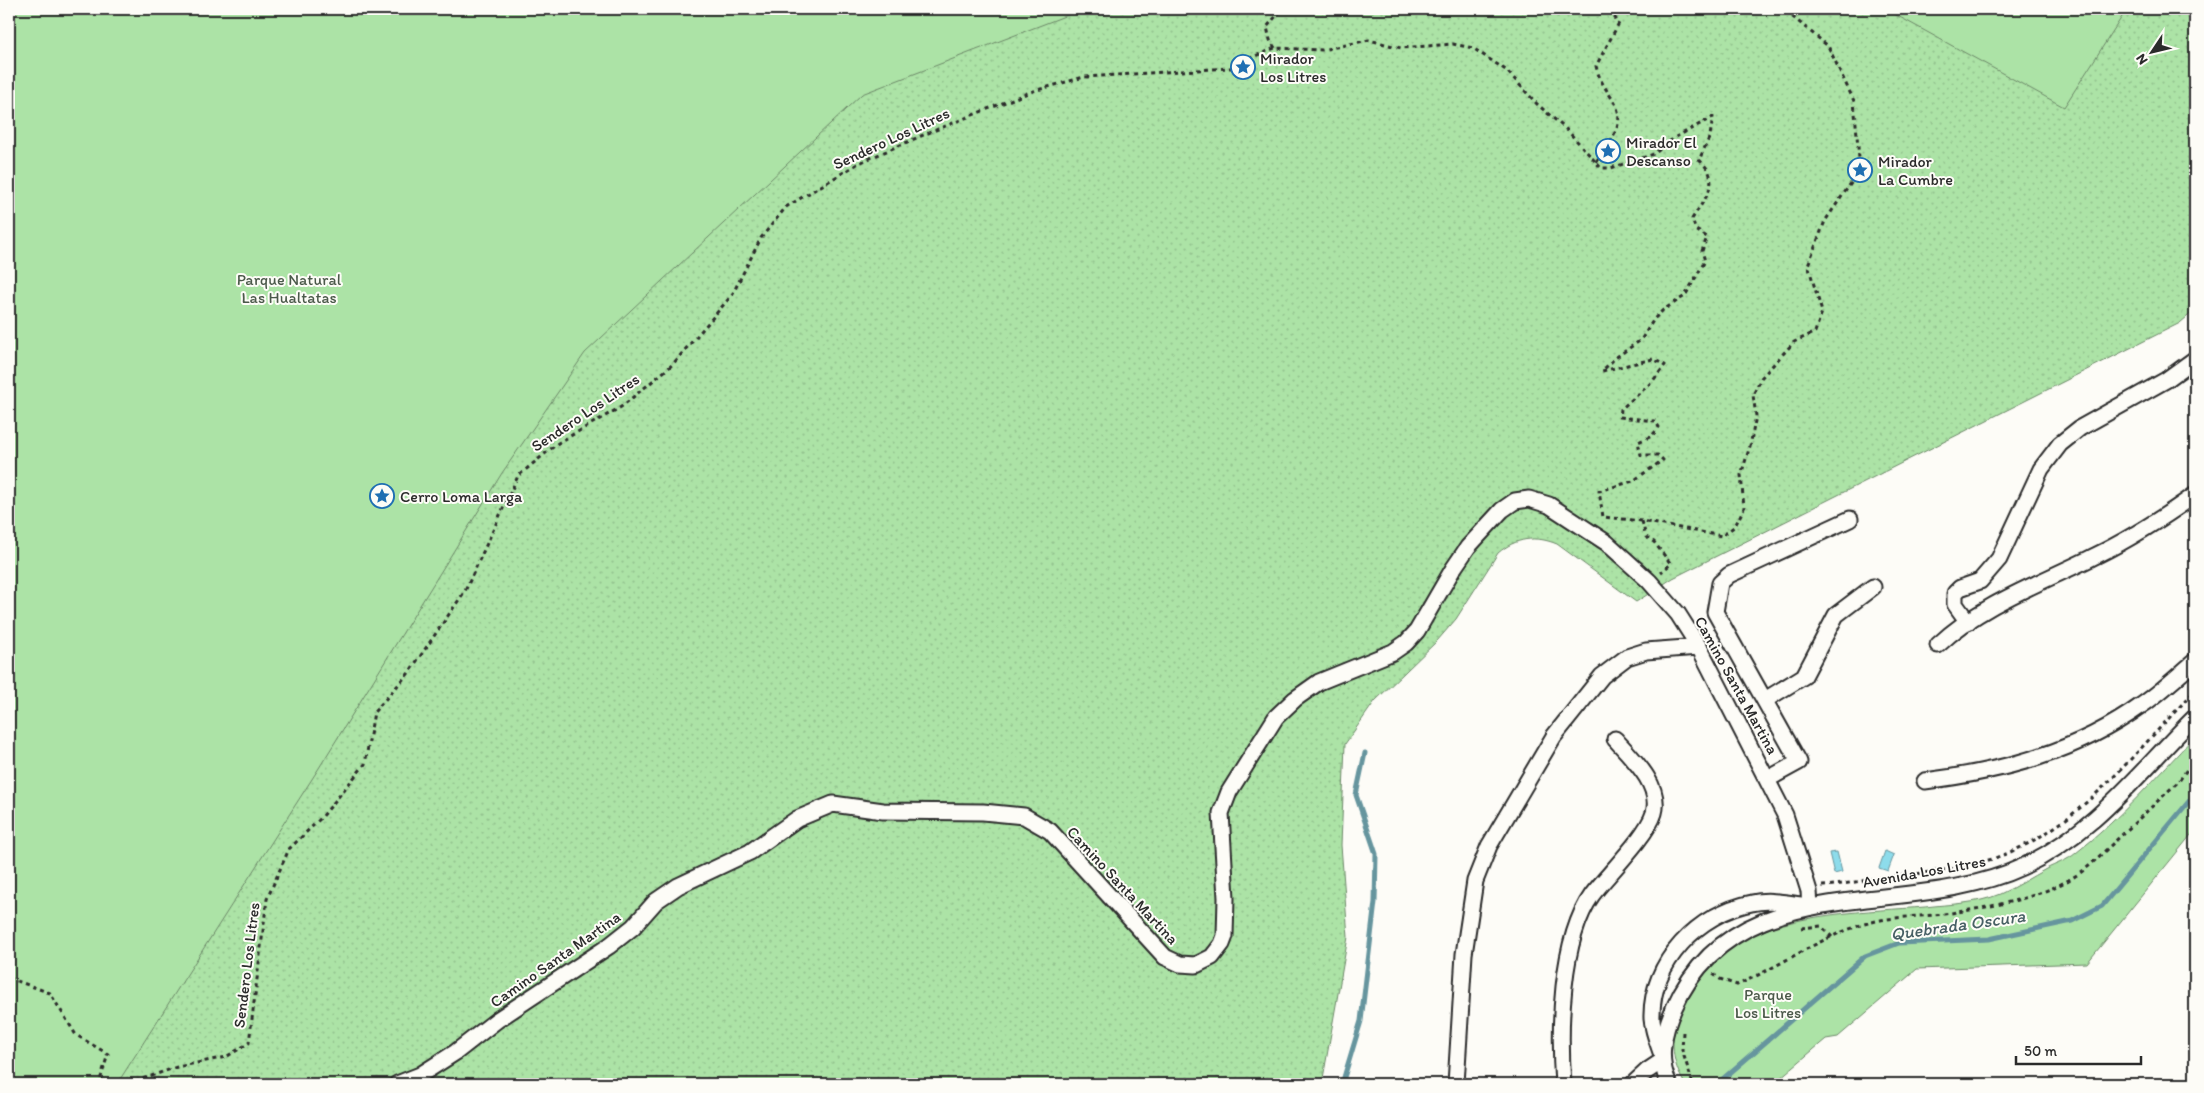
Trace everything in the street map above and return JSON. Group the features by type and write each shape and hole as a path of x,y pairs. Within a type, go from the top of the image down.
{"street":[{"path":"1968,622 1955,604 1955,593 1960,588 1980,581 1999,559 2007,545 2032,486 2052,453 2080,428 2166,380 2195,359"},
{"path":"1938,644 1950,633 1968,622 2048,577 2098,555 2132,536 2195,495"},
{"name":"Camino Santa Martina","path":"397,1084 420,1075 456,1052 497,1020 609,946 633,927 656,902 678,886 750,852 797,819 833,804 883,811 983,812 1024,816 1050,831 1165,957 1180,964 1196,965 1204,962 1218,952 1225,936 1226,898 1221,813 1229,792 1276,717 1319,682 1392,652 1406,644 1417,632 1453,569 1468,547 1502,510 1515,501 1529,499 1549,505 1607,543 1649,581 1678,614 1699,647 1785,815 1807,886 1810,907"},
{"path":"1768,779 1799,762 1715,612 1720,583 1729,575 1850,519"},
{"path":"1765,700 1804,676 1836,615 1873,586"},
{"path":"1456,1084 1464,954 1475,881 1489,846 1554,736 1602,676 1628,657 1646,651 1699,647"},
{"path":"1925,781 2001,769 2065,749 2106,728 2135,710 2195,661"},
{"name":"Avenida Los Litres","path":"1662,1057 1670,1018 1682,990 1710,954 1750,927 1779,914 1810,907 1930,891 1972,883 2020,868 2039,859 2092,823 2132,784 2195,716"},
{"path":"1563,1084 1560,1045 1568,955 1580,917 1591,896 1646,830 1654,812 1653,790 1644,771 1615,738"},
{"name":"Avenida Los Litres","path":"1669,1084 1652,1019 1657,989 1670,959 1692,932 1721,913 1753,902 1770,901 1810,907"},
{"path":"1633,1084 1662,1057"}],"path":[{"path":"1282,9 1267,27 1270,40 1275,48 1322,50 1369,40 1401,48 1453,44 1473,48 1507,71 1537,104 1568,131 1601,168 1610,168 1654,154 1674,138 1713,117 1710,136 1699,160 1706,166 1711,175 1712,184 1692,218 1696,230 1707,238 1702,250 1705,261 1685,296 1663,310 1654,319 1641,340 1615,358 1602,371 1652,358 1665,365 1652,382 1621,409 1620,417 1655,421 1659,427 1652,436 1638,442 1640,455 1658,455 1663,460 1633,481 1599,491 1603,517 1642,521 1722,536 1735,526 1744,508 1741,475 1750,446 1756,416 1753,395 1761,378 1794,342 1815,332 1822,312 1808,265 1826,222 1860,170 1854,101 1828,46 1783,9"},
{"path":"1596,162 1621,119 1619,107 1599,80 1596,66 1619,23 1605,9"},
{"name":"Sendero Los Litres","path":"128,1084 177,1067 226,1057 249,1043 267,899 289,849 322,817 365,764 374,712 408,674 465,591 518,476 558,443 621,406 672,365 732,295 761,238 786,207 859,163 1030,92 1084,77 1243,67 1250,58 1275,48"},
{"path":"1642,521 1646,537 1654,542 1671,564"},
{"path":"1807,886 1834,885 1969,866 2008,853 2027,844 2074,813 2127,762 2195,690"},
{"path":"1793,929 1821,926 1832,937"},
{"path":"1707,980 1719,968"},
{"path":"9,978 50,993 76,1035 108,1054 99,1084"},
{"path":"1684,1024 1682,1050 1693,1084"}],"green space":[{"path":"9,9 2195,9 2195,310 2180,323 1673,578 1636,602 1557,544 1549,541 1533,539 1519,541 1498,553 1456,619 1437,641 1375,701 1345,744 1341,845 1348,937 1322,1084 9,1084"},
{"name":"Parque Natural Las Hualtatas","path":"9,9 1083,9 862,94 585,353 502,473 319,768 117,1084 9,1084"},
{"path":"1885,9 2127,9 2064,107"},
{"name":"Parque Los Litres","path":"2195,736 2195,830 2087,963 1917,969 1838,1037 1826,1039 1773,1084 1682,1084 1684,1082 1675,1062 1673,1051 1674,1029 1677,1018 1686,999 1698,982 1719,959 1735,946 1763,931 1807,919 1856,912 1963,903 1982,900 2000,894 2076,853 2123,812"}],"water":[{"path":"1885,851 1894,855 1888,871 1879,868"},
{"path":"1837,852 1842,872 1834,874 1829,853"}],"waterway":[{"path":"1342,1084 1361,1021 1375,902 1376,854 1356,795 1365,753"},
{"name":"Quebrada Oscura","path":"1717,1084 1865,956 1899,943 1989,939 2072,921 2102,906 2195,794"}],"place":[{"name":"Mirador Los Litres","path":"1243,67"},
{"name":"Mirador El Descanso","path":"1608,151"},
{"name":"Mirador La Cumbre","path":"1860,170"},
{"name":"Cerro Loma Larga","path":"382,496"}]}
